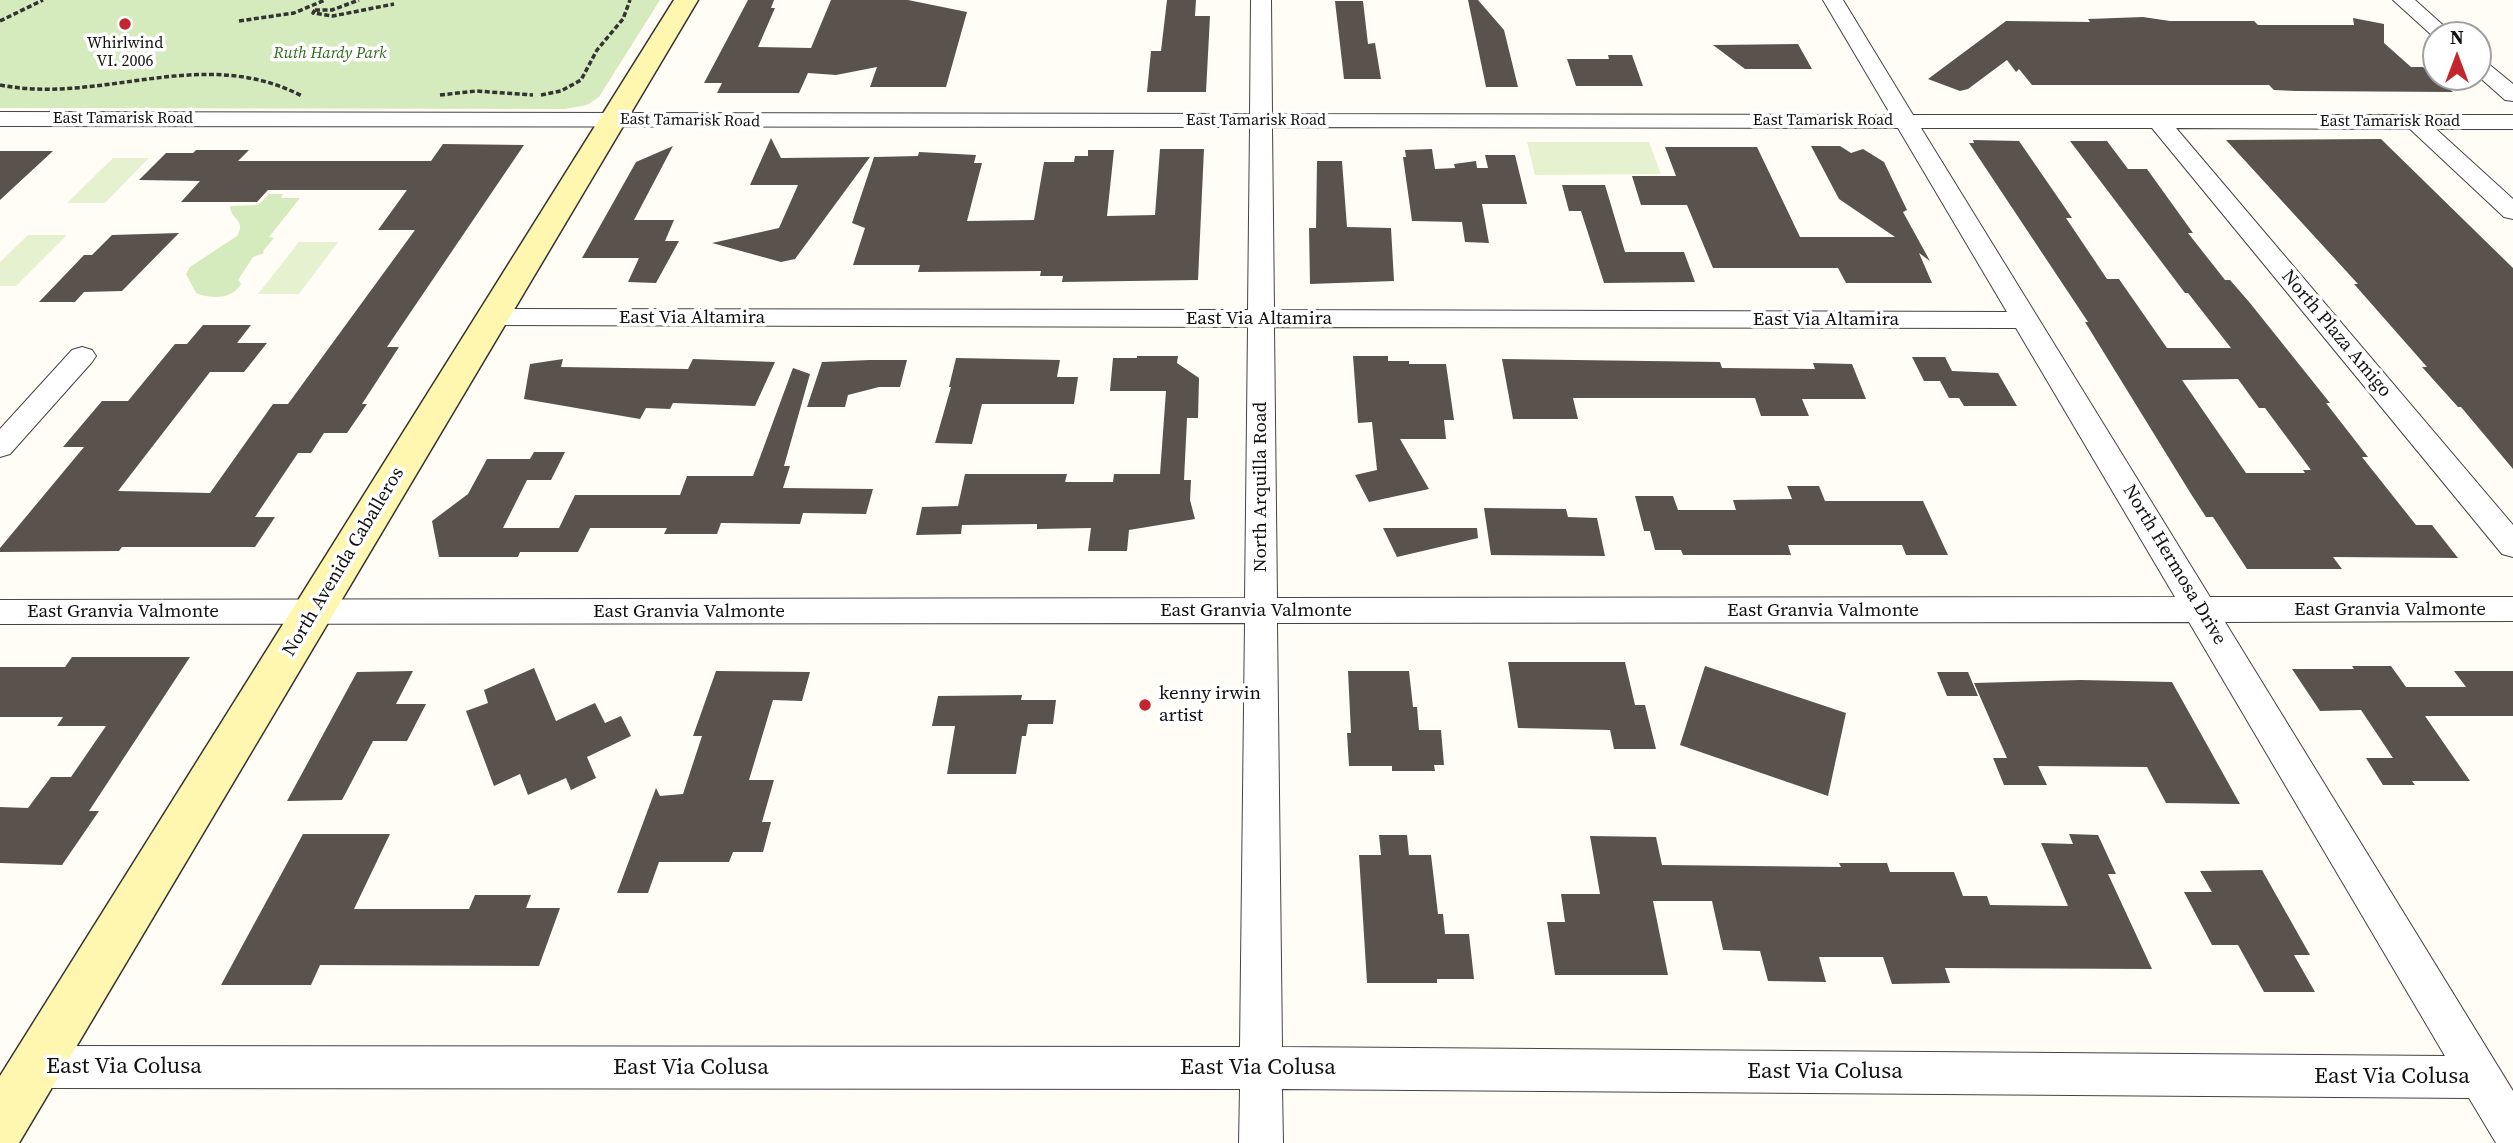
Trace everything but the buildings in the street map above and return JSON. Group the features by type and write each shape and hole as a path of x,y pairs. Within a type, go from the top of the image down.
{"street":[{"name":"North Avenida Caballeros","path":"0,1124 686,0"},
{"name":"North Arquilla Road","path":"1261,0 1261,1143"},
{"name":"North Hermosa Drive","path":"1833,0 2513,1131"},
{"path":"2403,0 2428,21"},
{"path":"2492,77 2513,95"},
{"name":"East Tamarisk Road","path":"0,119 2513,122"},
{"name":"North Plaza Amigo","path":"2159,122 2513,546"},
{"path":"2417,123 2513,212"},
{"name":"East Via Altamira","path":"492,317 2025,320"},
{"path":"0,447 82,356"},
{"name":"East Granvia Valmonte","path":"0,612 2513,609"},
{"name":"East Via Colusa","path":"34,1067 1261,1068 2481,1077"}],"path":[{"path":"0,22 43,0"},
{"path":"313,9 324,0"},
{"path":"239,21 313,9 332,10 359,0"},
{"path":"435,96 476,91 544,95 575,85 585,74 597,50 622,19 630,0"},
{"path":"313,9 313,13 318,15 340,15 379,4 394,4"},
{"path":"0,85 28,89 66,89 151,77 218,76 271,83 308,99"}],"green space":[{"name":"Ruth Hardy Park","path":"0,0 660,0 599,97 587,105 565,109 0,108"},
{"path":"1527,142 1649,142 1661,174 1535,175"},
{"path":"113,158 149,158 105,203 67,203"},
{"path":"269,194 283,194 281,198 300,198 269,237 274,238 264,253 253,257 238,280 241,284 237,289 221,297 196,293 186,274 190,267 237,236 240,231 230,206 258,205"},
{"path":"28,235 67,235 16,286 0,286 0,262"},
{"path":"299,242 338,242 299,294 258,294"}],"place":[{"name":"Whirlwind VI. 2006","path":"125,24"},
{"name":"kenny irwin artist","path":"1145,705"}]}
